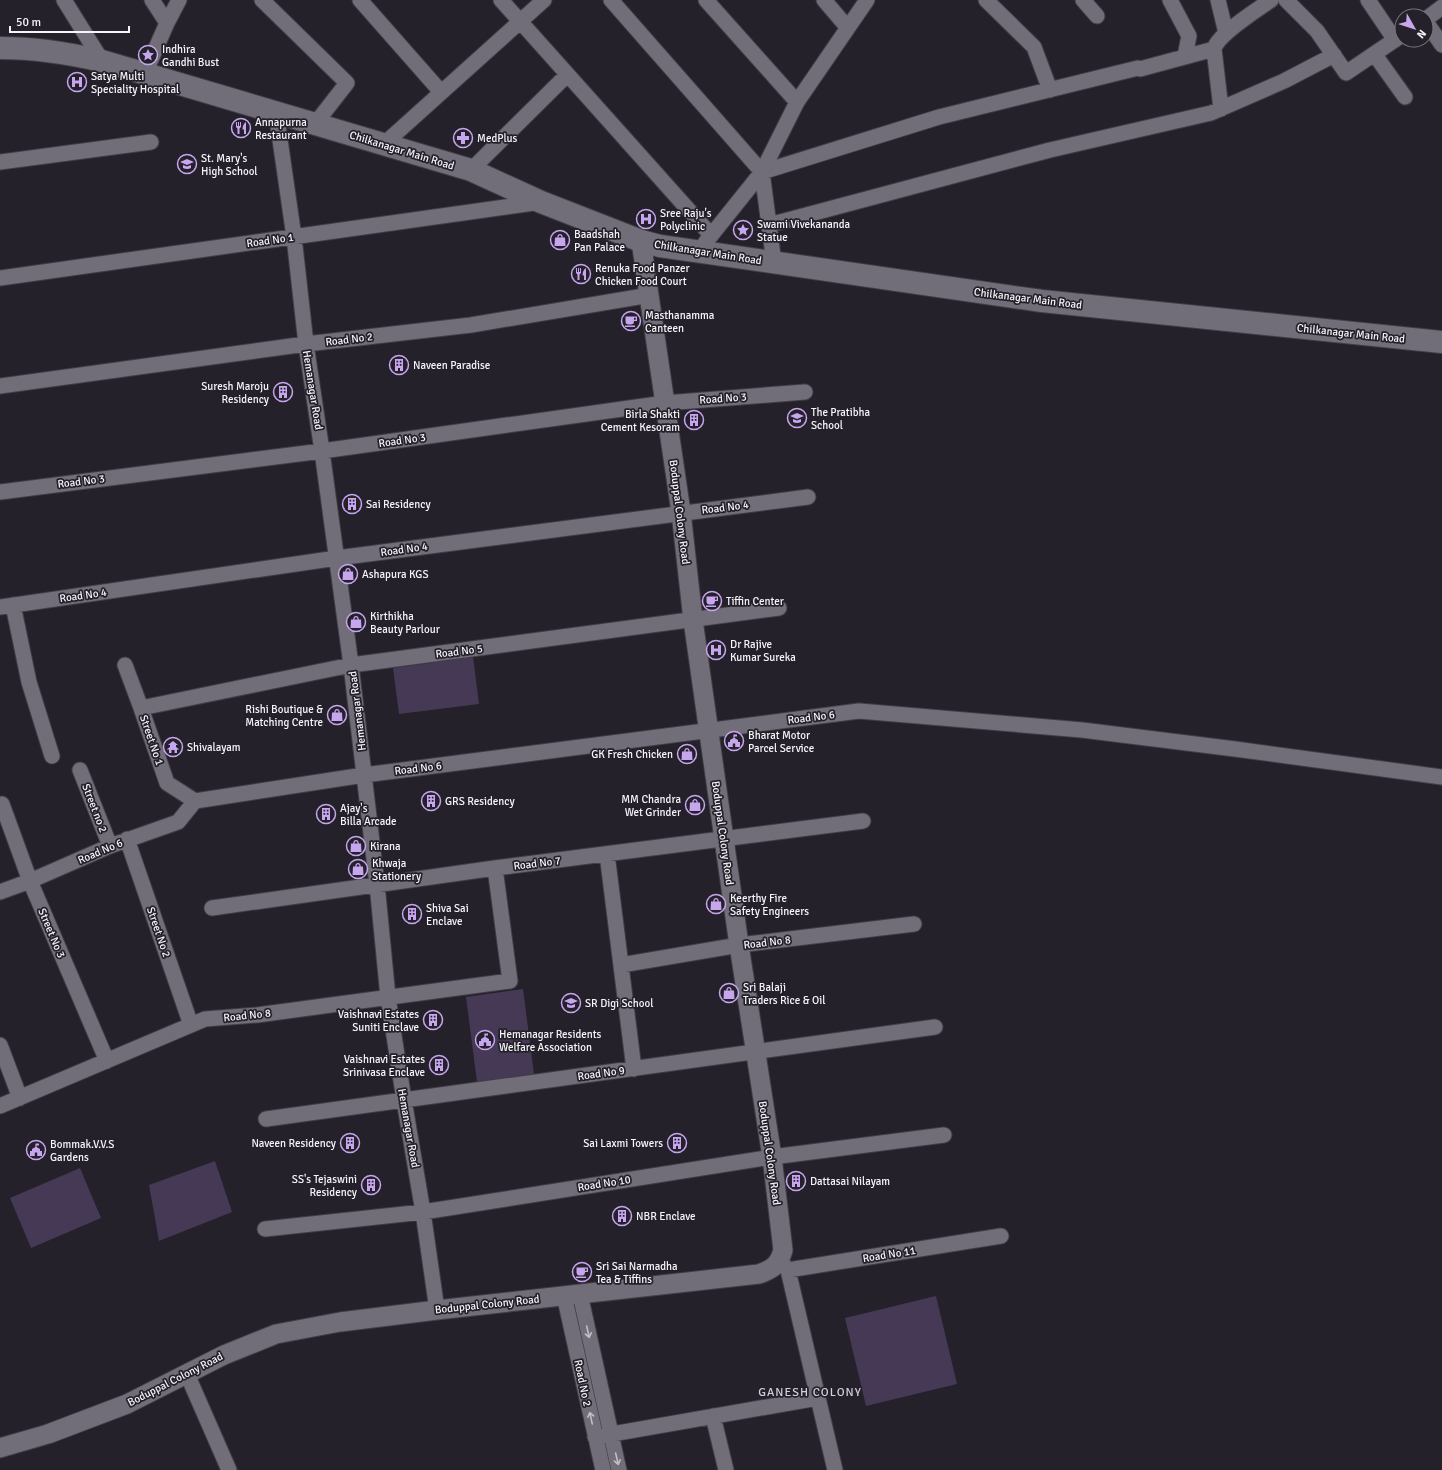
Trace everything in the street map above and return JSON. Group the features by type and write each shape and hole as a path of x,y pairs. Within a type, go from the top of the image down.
{"main road":[{"name":"Chilkanagar Main Road","path":"0,48 70,53 102,61 471,170 541,202 641,241 660,246 705,244 774,263 1042,301 1442,342"}],"street":[{"path":"64,0 102,61"},
{"path":"152,0 167,23"},
{"path":"145,73 179,0"},
{"path":"262,0 347,83 315,124"},
{"path":"360,0 441,92"},
{"path":"501,0 567,75 705,244 762,172 797,102 847,27 867,0"},
{"path":"384,144 544,0"},
{"path":"611,0 762,172 774,263"},
{"path":"706,0 797,102"},
{"path":"824,0 847,27"},
{"path":"986,0 1034,47 1050,90"},
{"path":"1083,0 1098,16"},
{"path":"1170,0 1189,36 1185,56"},
{"path":"1218,0 1226,33"},
{"path":"1221,109 1214,49 1216,44 1226,33 1271,0"},
{"path":"1286,0 1317,31 1346,73 1394,42"},
{"path":"1368,0 1394,32"},
{"path":"1436,0 1442,7"},
{"path":"1434,34 1442,45"},
{"path":"762,172 939,117 1138,68 1140,69 1214,49"},
{"path":"769,225 1050,150 1212,113 1284,81 1334,55"},
{"path":"1375,55 1405,97"},
{"path":"471,170 567,75"},
{"name":"Hemanagar Road","path":"276,112 294,237 306,344 351,665 377,884 388,997 423,1212 437,1310"},
{"path":"0,162 151,142"},
{"name":"Road No 1","path":"0,278 541,202"},
{"name":"Boduppal Colony Road","path":"0,1448 48,1434 127,1404 224,1355 276,1334 340,1322 759,1274 784,1265 772,1157 739,945 693,620 681,512 641,241"},
{"name":"Road No 2","path":"0,386 306,344 471,325 650,295"},
{"name":"Road No 3","path":"0,492 322,451 665,403 805,392"},
{"name":"Road No 4","path":"7,606 337,558 681,512 808,497"},
{"path":"7,606 52,756"},
{"name":"Road No 5","path":"141,708 351,665 779,608"},
{"name":"Street No 1","path":"125,665 167,782 195,801"},
{"name":"Road No 6","path":"0,892 30,881 110,846 178,822 195,801 364,775 859,711 1082,730 1442,777"},
{"name":"Street no 2","path":"80,770 110,846"},
{"name":"Street No 3","path":"2,804 30,881 107,1061"},
{"name":"Road No 7","path":"212,908 495,868 863,822"},
{"name":"Street No 2","path":"128,839 192,1025"},
{"path":"607,854 634,1069"},
{"name":"Road No 8","path":"0,1106 205,1019 257,1015 510,981 495,868"},
{"name":"Road No 8","path":"621,965 739,945 914,924"},
{"name":"Road No 9","path":"266,1119 935,1027"},
{"path":"0,1045 20,1098"},
{"name":"Road No 10","path":"264,1228 423,1212 772,1157 944,1135"},
{"name":"Road No 11","path":"784,1265 1001,1236"},
{"path":"784,1265 835,1470"},
{"path":"572,1295 611,1434 619,1470"},
{"name":"Road No 2","path":"572,1295 595,1437 603,1470"},
{"path":"187,1374 229,1470"},
{"path":"595,1437 818,1398"},
{"path":"714,1416 726,1470"}],"shaded area":[{"path":"473,657 479,704 399,714 393,668"},
{"path":"523,989 534,1074 477,1082 466,997"},
{"path":"215,1161 232,1212 159,1241 149,1185"},
{"path":"80,1168 101,1218 31,1248 10,1198"},
{"path":"936,1296 957,1384 866,1406 845,1318"}],"place":[{"name":"Indhira Gandhi Bust","path":"148,55"},
{"name":"Satya Multi Speciality Hospital","path":"77,82"},
{"name":"Annapurna Restaurant","path":"241,128"},
{"name":"MedPlus","path":"463,138"},
{"name":"St. Mary's High School","path":"187,164"},
{"name":"Sree Raju's Polyclinic","path":"646,219"},
{"name":"Swami Vivekananda Statue","path":"743,230"},
{"name":"Baadshah Pan Palace","path":"560,240"},
{"name":"Renuka Food Panzer Chicken Food Court","path":"581,274"},
{"name":"Masthanamma Canteen","path":"631,321"},
{"name":"Naveen Paradise","path":"399,365"},
{"name":"Suresh Maroju Residency","path":"283,392"},
{"name":"The Pratibha School","path":"797,418"},
{"name":"Birla Shakti Cement Kesoram","path":"694,420"},
{"name":"Sai Residency","path":"352,504"},
{"name":"Ashapura KGS","path":"348,574"},
{"name":"Tiffin Center","path":"712,601"},
{"name":"Kirthikha Beauty Parlour","path":"356,622"},
{"name":"Dr Rajive Kumar Sureka","path":"716,650"},
{"name":"Rishi Boutique & Matching Centre","path":"337,715"},
{"name":"Bharat Motor Parcel Service","path":"734,741"},
{"name":"Shivalayam","path":"173,747"},
{"name":"GK Fresh Chicken","path":"687,754"},
{"name":"GRS Residency","path":"431,801"},
{"name":"MM Chandra Wet Grinder","path":"695,805"},
{"name":"Ajay's Billa Arcade","path":"326,814"},
{"name":"Kirana","path":"356,846"},
{"name":"Khwaja Stationery","path":"358,869"},
{"name":"Keerthy Fire Safety Engineers","path":"716,904"},
{"name":"Shiva Sai Enclave","path":"412,914"},
{"name":"Sri Balaji Traders Rice & Oil","path":"729,993"},
{"name":"SR Digi School","path":"571,1003"},
{"name":"Vaishnavi Estates Suniti Enclave","path":"433,1020"},
{"name":"Hemanagar Residents Welfare Association","path":"485,1040"},
{"name":"Vaishnavi Estates Srinivasa Enclave","path":"439,1065"},
{"name":"Naveen Residency","path":"350,1143"},
{"name":"Sai Laxmi Towers","path":"677,1143"},
{"name":"Bommak.V.V.S Gardens","path":"36,1150"},
{"name":"Dattasai Nilayam","path":"796,1181"},
{"name":"SS's Tejaswini Residency","path":"371,1185"},
{"name":"NBR Enclave","path":"622,1216"},
{"name":"Sri Sai Narmadha Tea & Tiffins","path":"582,1272"}],"district":[{"name":"GANESH COLONY","path":"810,1392"}]}
